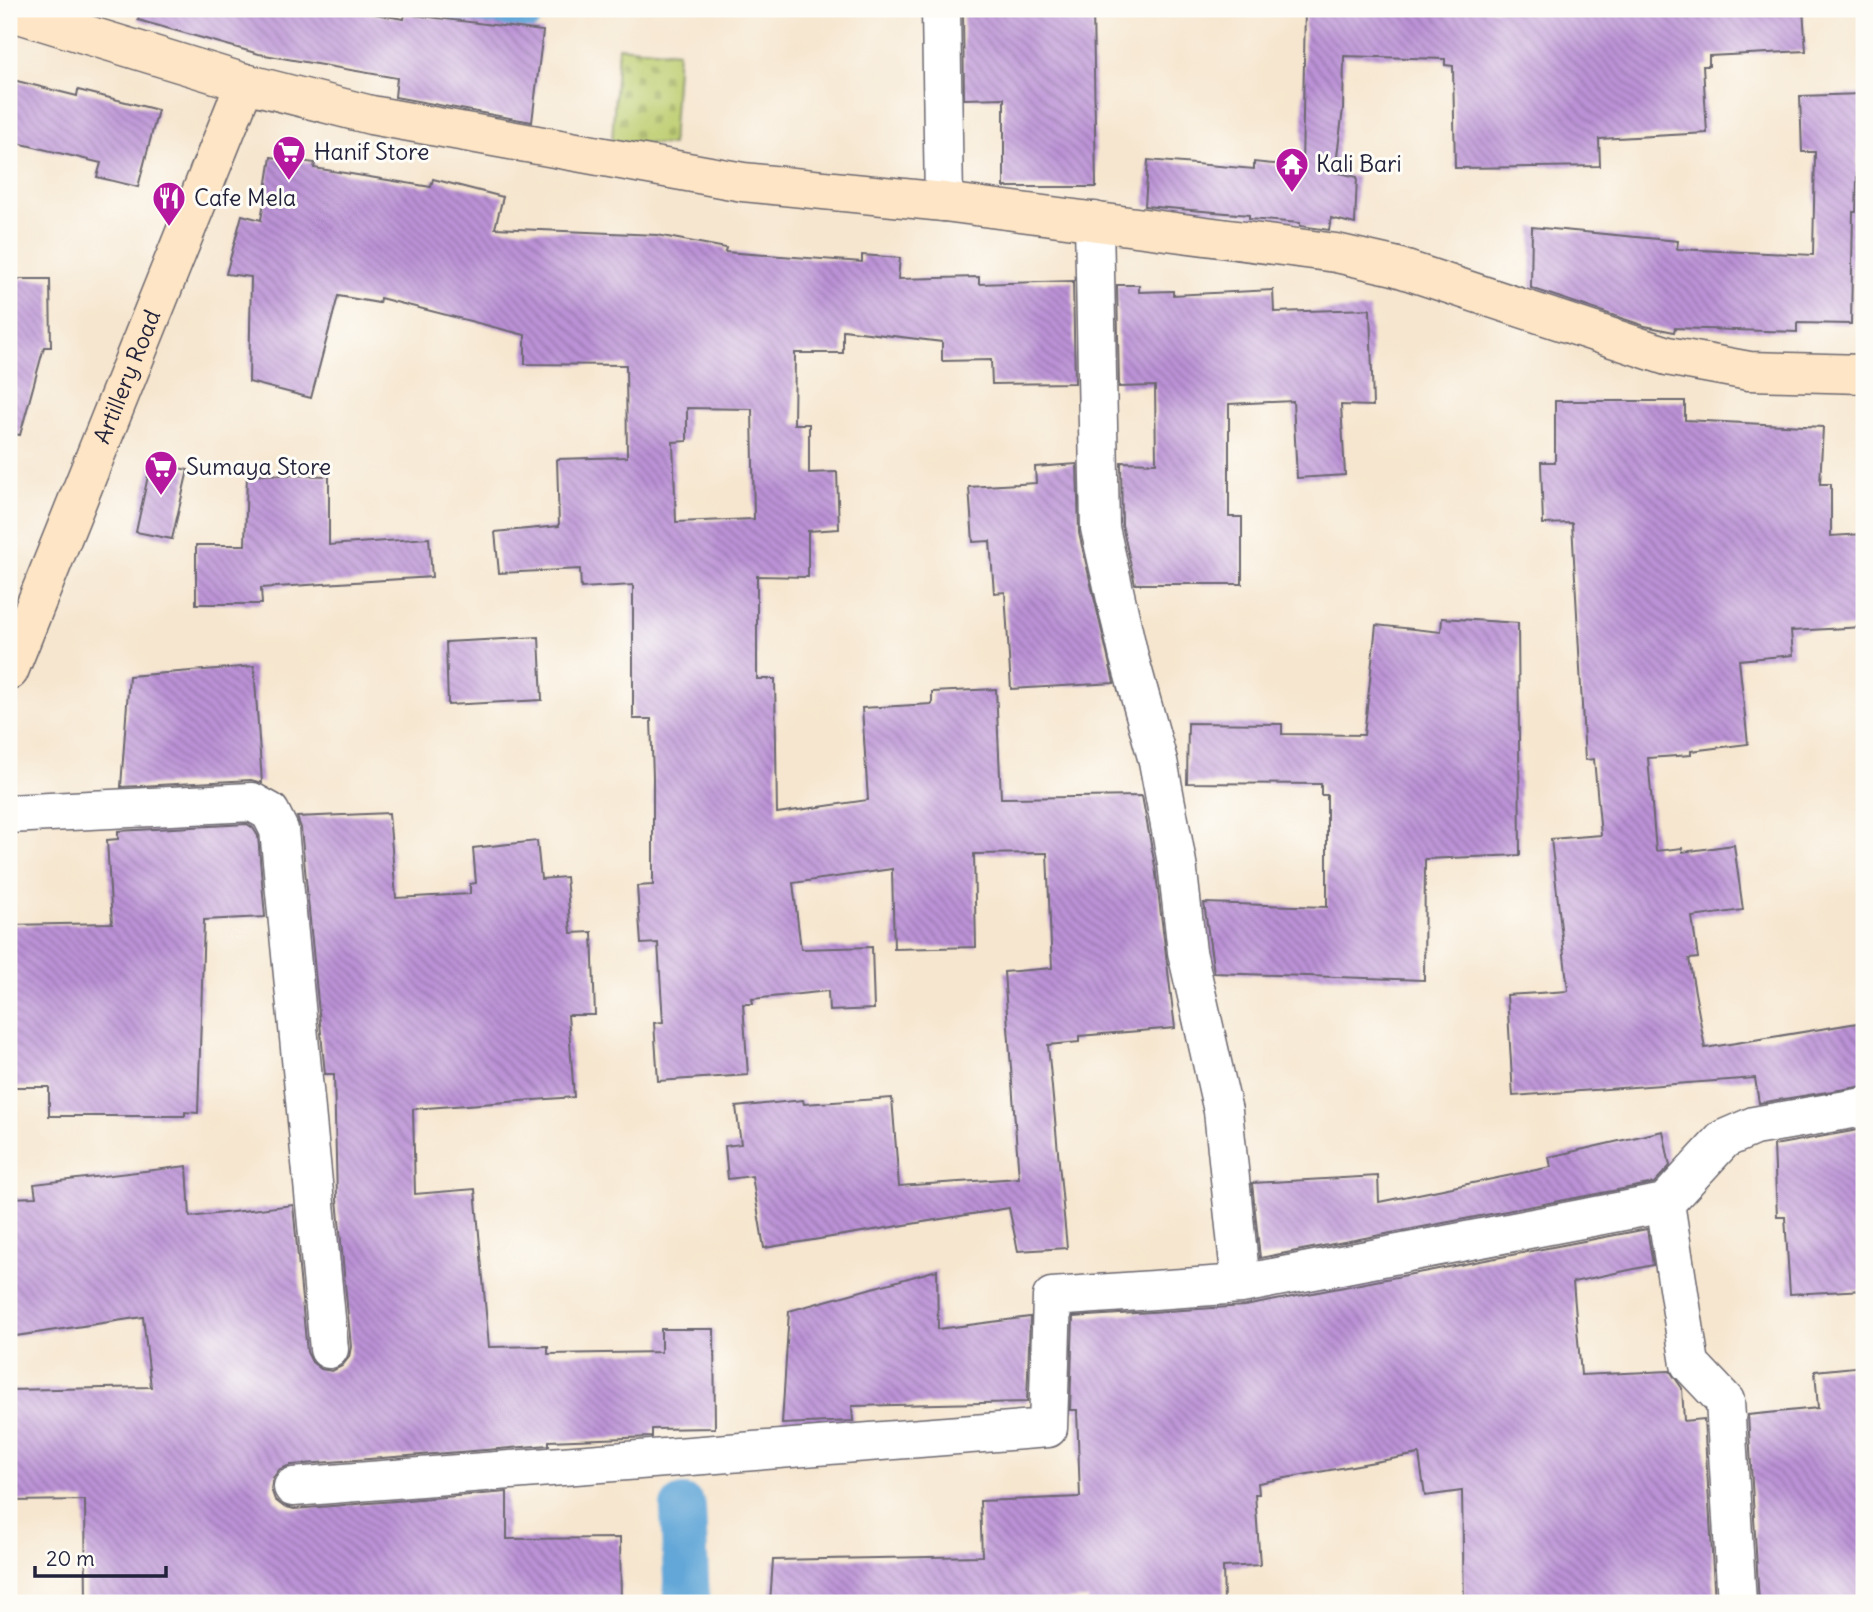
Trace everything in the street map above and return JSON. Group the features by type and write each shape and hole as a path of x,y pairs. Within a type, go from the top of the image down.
{"street":[{"path":"941,9 944,202"},
{"path":"14,11 245,83 371,116 743,182 944,202 1336,253 1394,266 1667,356 1749,371 1864,374"},
{"name":"Artillery Road","path":"9,671 245,83"},
{"path":"1094,221 1100,528 1129,657 1160,774 1177,863 1187,952 1223,1111 1241,1284"},
{"path":"9,814 252,802 270,812 279,830 329,1349"},
{"path":"293,1487 1048,1428 1052,1297 1241,1284 1665,1202 1724,1139 1754,1126 1864,1107"},
{"path":"1665,1202 1690,1364 1725,1401 1737,1603"}],"green space":[{"path":"618,47 678,52 672,145 612,141"}],"building":[{"path":"140,9 345,9 404,19 405,14 543,31 532,122 395,97 397,78 259,54 138,20"},
{"path":"963,9 1093,9 1096,187 1004,187 1004,98 964,99"},
{"path":"1305,9 1803,9 1806,51 1709,56 1709,66 1703,66 1707,133 1599,139 1600,166 1455,168 1453,66 1445,65 1445,59 1344,56 1343,109 1335,172 1357,177 1355,224 1331,218 1329,230 1300,226 1300,223 1249,219 1249,215 1145,206 1148,160 1254,169 1254,162 1302,167"},
{"path":"9,79 77,96 78,90 158,110 138,187 97,177 101,163 9,141"},
{"path":"1862,94 1864,150 1858,150 1856,212 1853,212 1851,324 1797,323 1797,332 1675,328 1674,332 1645,326 1531,288 1532,227 1678,241 1677,249 1813,255 1815,152 1802,152 1800,96"},
{"path":"271,157 315,163 314,168 431,187 433,179 503,197 495,228 657,235 726,248 725,252 862,262 862,255 900,258 898,279 979,277 979,284 1073,281 1075,383 992,384 991,360 942,361 942,342 843,330 843,353 795,353 794,424 809,424 809,473 837,472 839,529 808,531 808,577 757,576 757,679 775,679 777,813 868,800 862,708 932,704 932,692 996,689 1001,798 1142,796 1155,866 1175,1028 1079,1036 1079,1042 1048,1045 1067,1248 1018,1251 1009,1208 764,1248 752,1176 728,1179 725,1146 741,1144 736,1107 803,1100 804,1104 892,1098 899,1186 1019,1178 1004,972 1052,968 1047,853 974,854 976,947 894,949 892,869 793,883 801,949 872,947 874,1009 829,1011 828,991 752,999 753,1004 743,1004 748,1075 658,1081 654,1023 663,1022 658,943 641,944 637,886 653,885 651,719 633,719 633,585 581,588 580,569 499,573 495,532 559,526 557,459 627,457 626,365 525,364 525,335 380,298 379,303 338,296 311,398 249,382 251,277 226,274 242,215 261,220","holes":["687,408 752,409 754,519 676,522 673,442 687,441"]},
{"path":"9,279 50,279 51,347 44,347 20,435 9,433"},
{"path":"1117,285 1139,285 1139,292 1173,291 1173,295 1273,290 1274,312 1370,309 1373,406 1341,405 1345,475 1297,478 1293,401 1229,404 1229,517 1242,517 1242,584 1135,584 1122,525 1121,462 1156,463 1155,386 1119,387"},
{"path":"1555,401 1685,401 1685,420 1823,427 1820,484 1831,484 1831,536 1864,534 1864,627 1791,631 1793,655 1739,660 1748,744 1691,751 1691,755 1648,758 1656,851 1682,848 1683,852 1734,845 1743,910 1692,917 1698,958 1689,959 1705,1048 1864,1022 1864,1086 1759,1103 1755,1078 1513,1096 1507,995 1568,991 1551,839 1601,835 1594,759 1585,760 1572,523 1543,524 1541,462 1555,462"},
{"path":"151,462 188,470 172,539 136,532"},
{"path":"1077,464 1079,533 1114,683 1011,689 1005,592 994,593 990,541 973,542 969,487 1036,483 1035,467"},
{"path":"247,474 329,476 329,545 429,538 432,577 261,588 262,604 196,604 196,545 245,545"},
{"path":"1442,618 1518,623 1520,855 1425,859 1424,980 1214,973 1204,903 1327,907 1327,795 1321,795 1321,784 1187,783 1188,723 1282,724 1282,734 1364,735 1376,625 1441,632"},
{"path":"539,637 542,700 448,705 446,642"},
{"path":"254,666 262,783 251,780 121,787 129,676"},
{"path":"389,813 396,898 470,894 470,884 476,883 473,848 537,841 541,879 566,877 571,933 592,932 595,1015 568,1015 574,1097 413,1109 415,1194 475,1189 489,1347 548,1346 548,1354 661,1352 661,1329 714,1329 715,1428 652,1429 652,1437 549,1441 549,1445 291,1465 280,1469 273,1478 271,1489 275,1500 294,1509 507,1492 507,1539 620,1538 621,1603 86,1603 85,1500 9,1501 9,1390 151,1387 143,1317 9,1337 9,1198 36,1197 34,1184 187,1166 190,1217 293,1205 307,1352 312,1362 321,1369 332,1371 342,1366 349,1357 351,1347 337,1199 334,1074 325,1074 301,828 297,817"},
{"path":"247,824 258,836 265,917 204,920 198,1113 185,1112 185,1116 49,1116 49,1087 9,1087 9,925 112,923 107,840 118,839 118,831"},
{"path":"1864,1129 1864,1290 1790,1294 1785,1217 1777,1217 1774,1145"},
{"path":"1663,1131 1670,1166 1654,1183 1260,1258 1252,1183 1378,1176 1379,1202 1551,1167 1549,1157"},
{"path":"1647,1229 1653,1265 1573,1282 1581,1375 1670,1371 1682,1388 1684,1421 1704,1419 1715,1603 1464,1603 1462,1491 1425,1496 1419,1454 1258,1483 1259,1494 1255,1494 1260,1565 1223,1567 1224,1603 1088,1603 1088,1599 996,1603 770,1603 773,1560 982,1556 980,1501 1080,1497 1077,1410 1070,1410 1073,1317 1245,1306"},
{"path":"937,1270 938,1329 1030,1317 1027,1402 852,1406 853,1421 782,1424 789,1311"},
{"path":"1864,1366 1864,1603 1759,1603 1748,1415 1818,1408 1815,1371"}],"waterway":[{"path":"471,9 487,12 523,9"},
{"path":"683,1508 687,1603"}],"place":[{"name":"Hanif Store","path":"289,182"},
{"name":"Kali Bari","path":"1292,194"},
{"name":"Cafe Mela","path":"169,228"},
{"name":"Sumaya Store","path":"161,497"}]}
